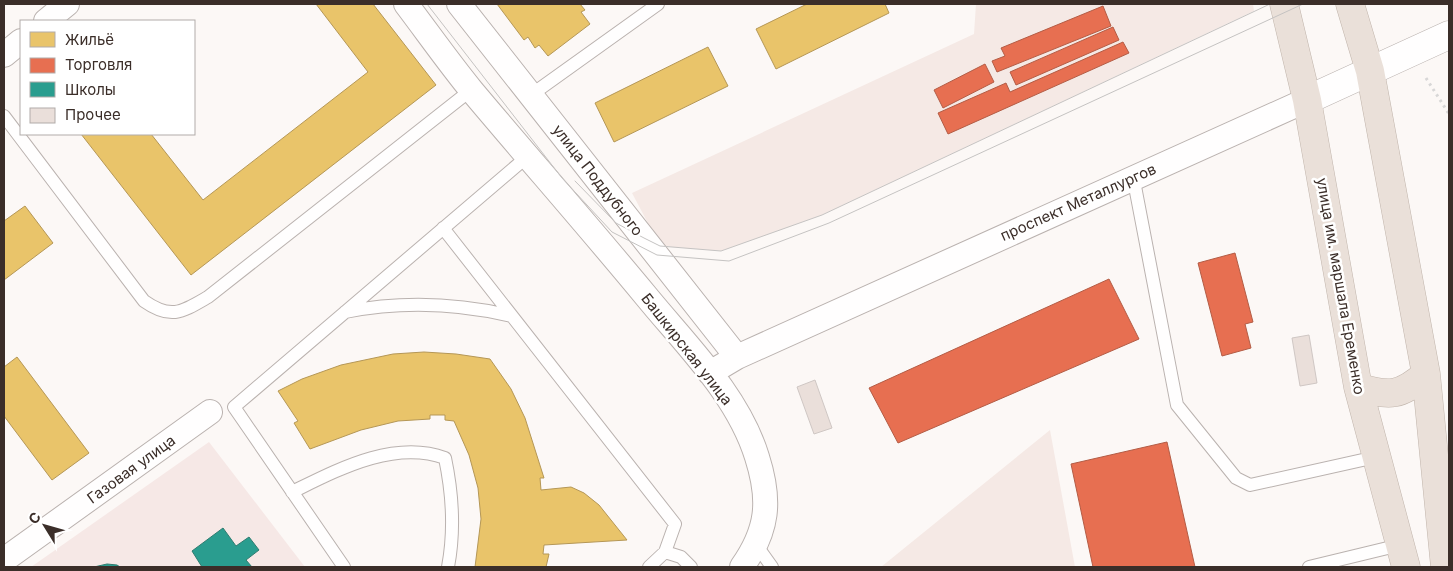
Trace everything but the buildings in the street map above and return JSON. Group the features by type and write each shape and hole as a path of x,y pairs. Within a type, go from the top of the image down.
{"highway":[{"name":"улица им. маршала Еременко","path":"1284,4 1307,100 1358,387 1403,556"},
{"path":"1350,4 1370,71 1437,435 1445,567"},
{"path":"1358,387 1381,395 1409,389 1426,374"}],"main road":[{"name":"проспект Металлургов","path":"1307,100 1449,35"}],"street":[{"path":"47,20 67,4"},
{"path":"406,4 471,90 528,156"},
{"name":"улица Поддубного","path":"459,4 737,357"},
{"path":"4,56 20,42"},
{"name":"проспект Металлургов","path":"710,373 737,357 1133,176 1307,100"},
{"name":"Башкирская улица","path":"528,156 710,373 736,412 757,456 767,506 757,546 742,567"},
{"name":"Газовая улица","path":"4,560 210,412"}],"lane":[{"path":"531,95 658,4"},
{"path":"4,116 144,301 164,313 178,312 208,297 471,90"},
{"path":"344,567 234,408 528,156"},
{"path":"1133,176 1177,405 1236,478 1250,484 1376,457"},
{"path":"443,228 675,524 665,552 649,567"},
{"path":"345,312 399,306 434,305 465,307 512,316"},
{"path":"292,492 332,473 372,459 408,453 432,454 445,458 452,488 453,518 448,567"},
{"path":"757,546 772,567"},
{"path":"665,552 681,557 691,567"},
{"path":"1309,567 1403,556"}],"path":[{"path":"1426,78 1449,114"}],"shaded area":[{"path":"976,4 1253,4 1254,11 822,215 721,251 660,246 632,193 974,34"},
{"path":"1050,430 1075,567 881,567"},
{"path":"209,442 305,567 31,567"}],"tram line":[{"path":"427,4 562,178 612,232 657,255 729,261 829,223 1303,4"},
{"path":"575,181 616,223 660,246 721,251 822,215 1270,4"}]}
